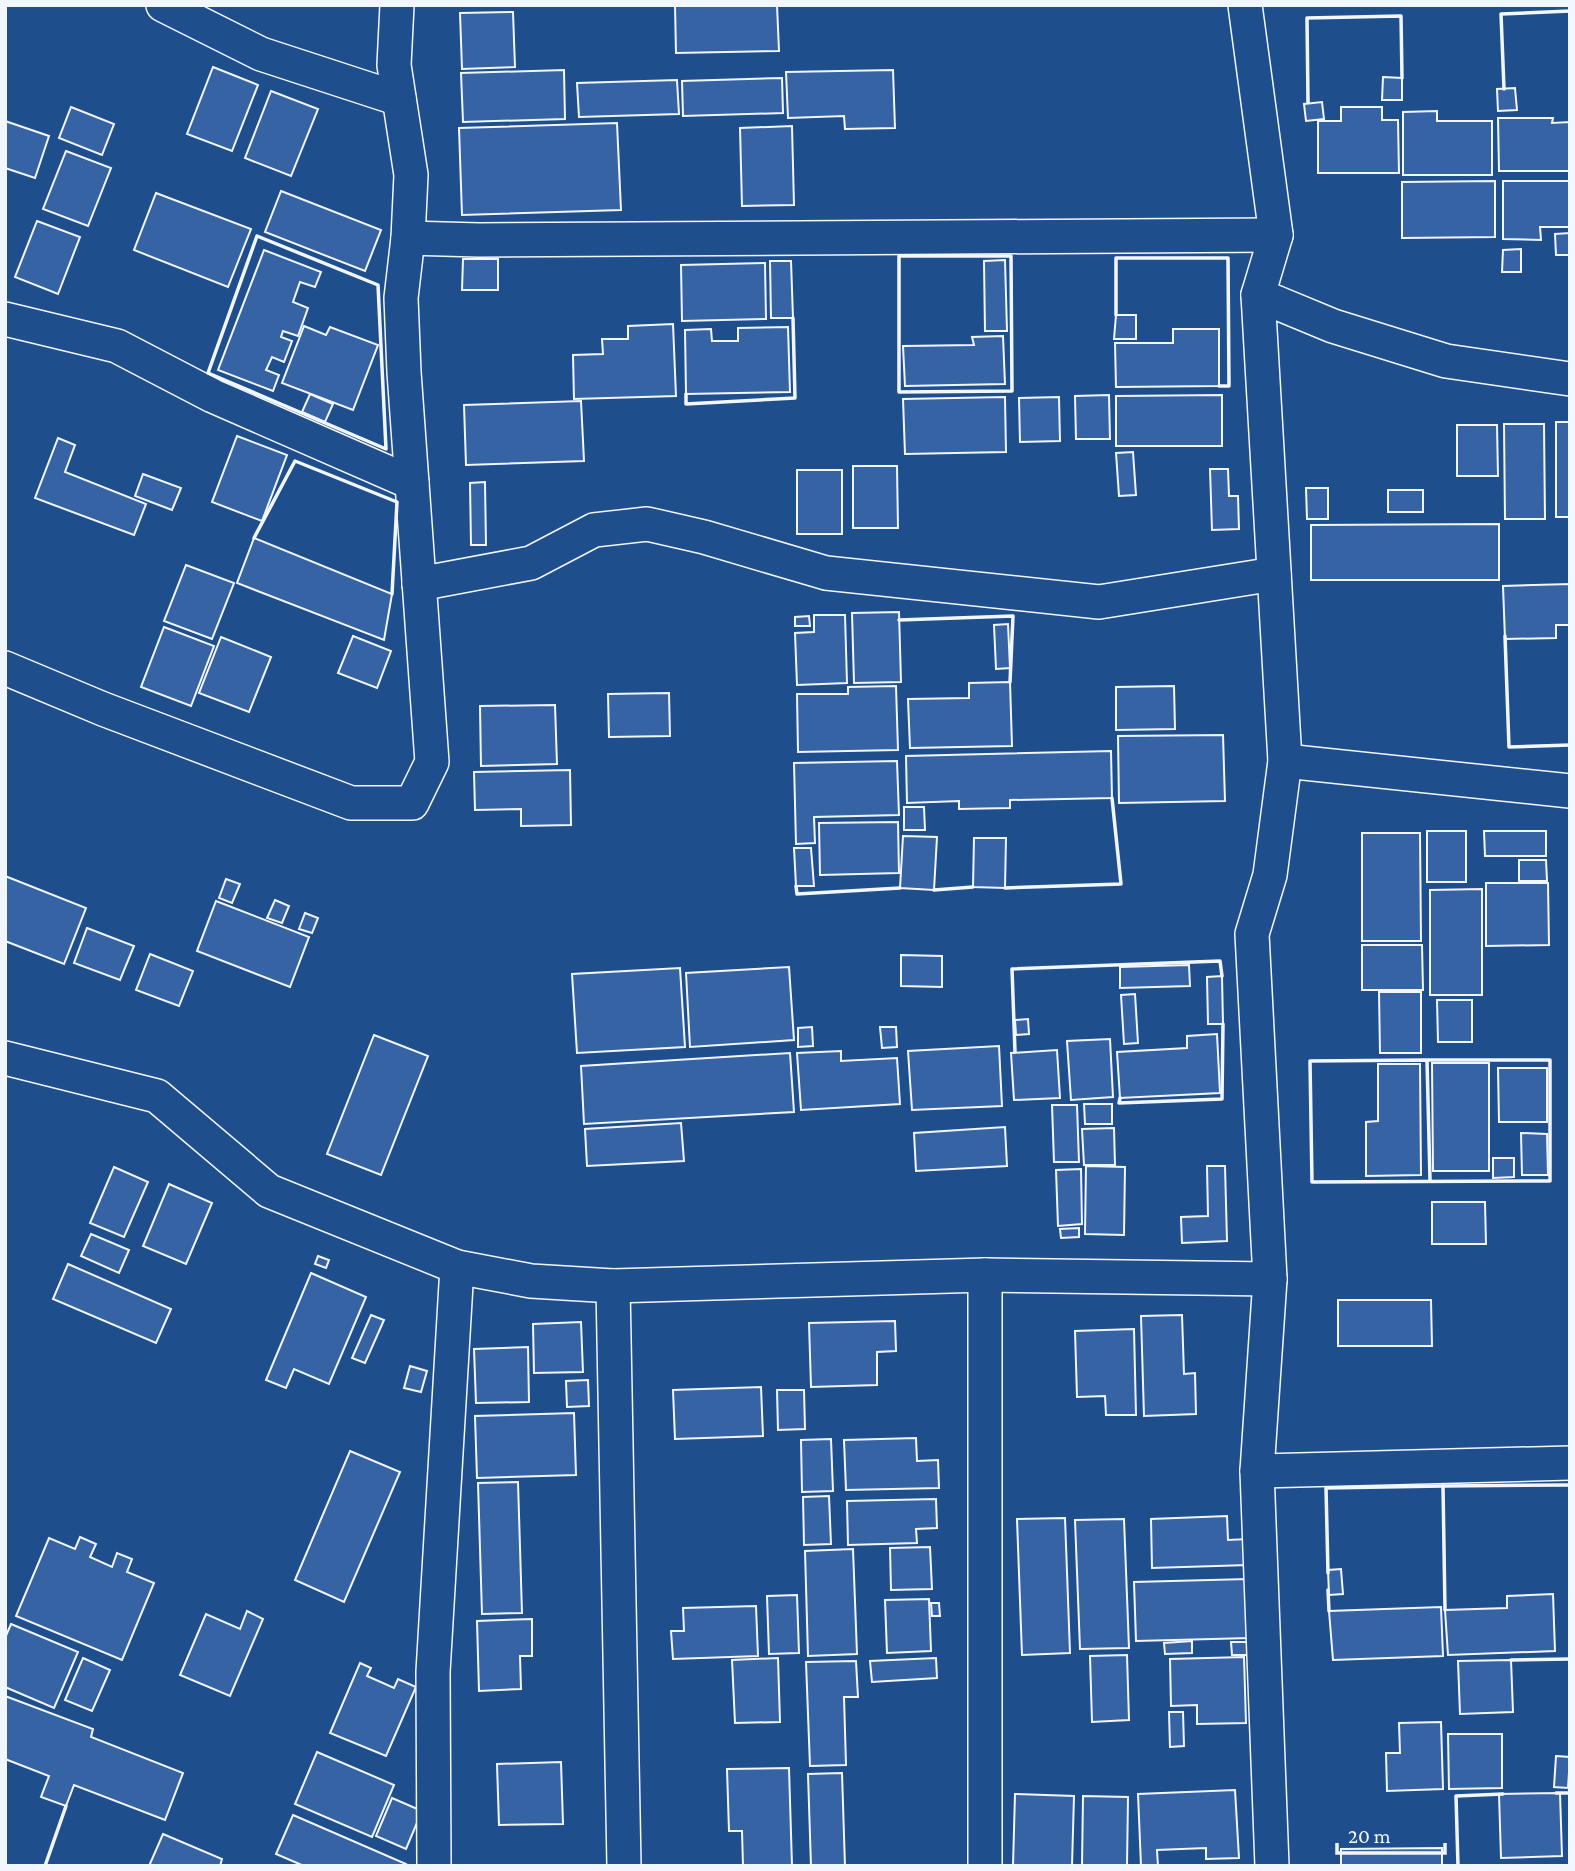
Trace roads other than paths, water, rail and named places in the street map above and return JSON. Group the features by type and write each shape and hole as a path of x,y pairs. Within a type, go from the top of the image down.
{"street":[{"path":"163,5 261,54 399,99"},
{"path":"5,668 103,709 351,803 412,803 432,762 401,298 408,239 411,175 394,65 397,5"},
{"path":"1245,5 1276,235 1258,295 1285,761 1270,875 1252,934 1270,1279 1257,1471 1272,1866"},
{"path":"408,239 1276,235"},
{"path":"1258,295 1333,326 1446,361 1570,379"},
{"path":"5,319 117,346 213,396 412,483"},
{"path":"419,584 531,563 594,530 647,524 704,537 827,573 1099,603 1274,574"},
{"path":"1285,761 1570,791"},
{"path":"5,1058 157,1096 269,1191 457,1267 531,1282 613,1286 985,1275 1270,1279"},
{"path":"434,1866 433,1672 457,1267"},
{"path":"985,1275 985,1866"},
{"path":"613,1286 624,1866"},
{"path":"1257,1471 1570,1463"}]}
